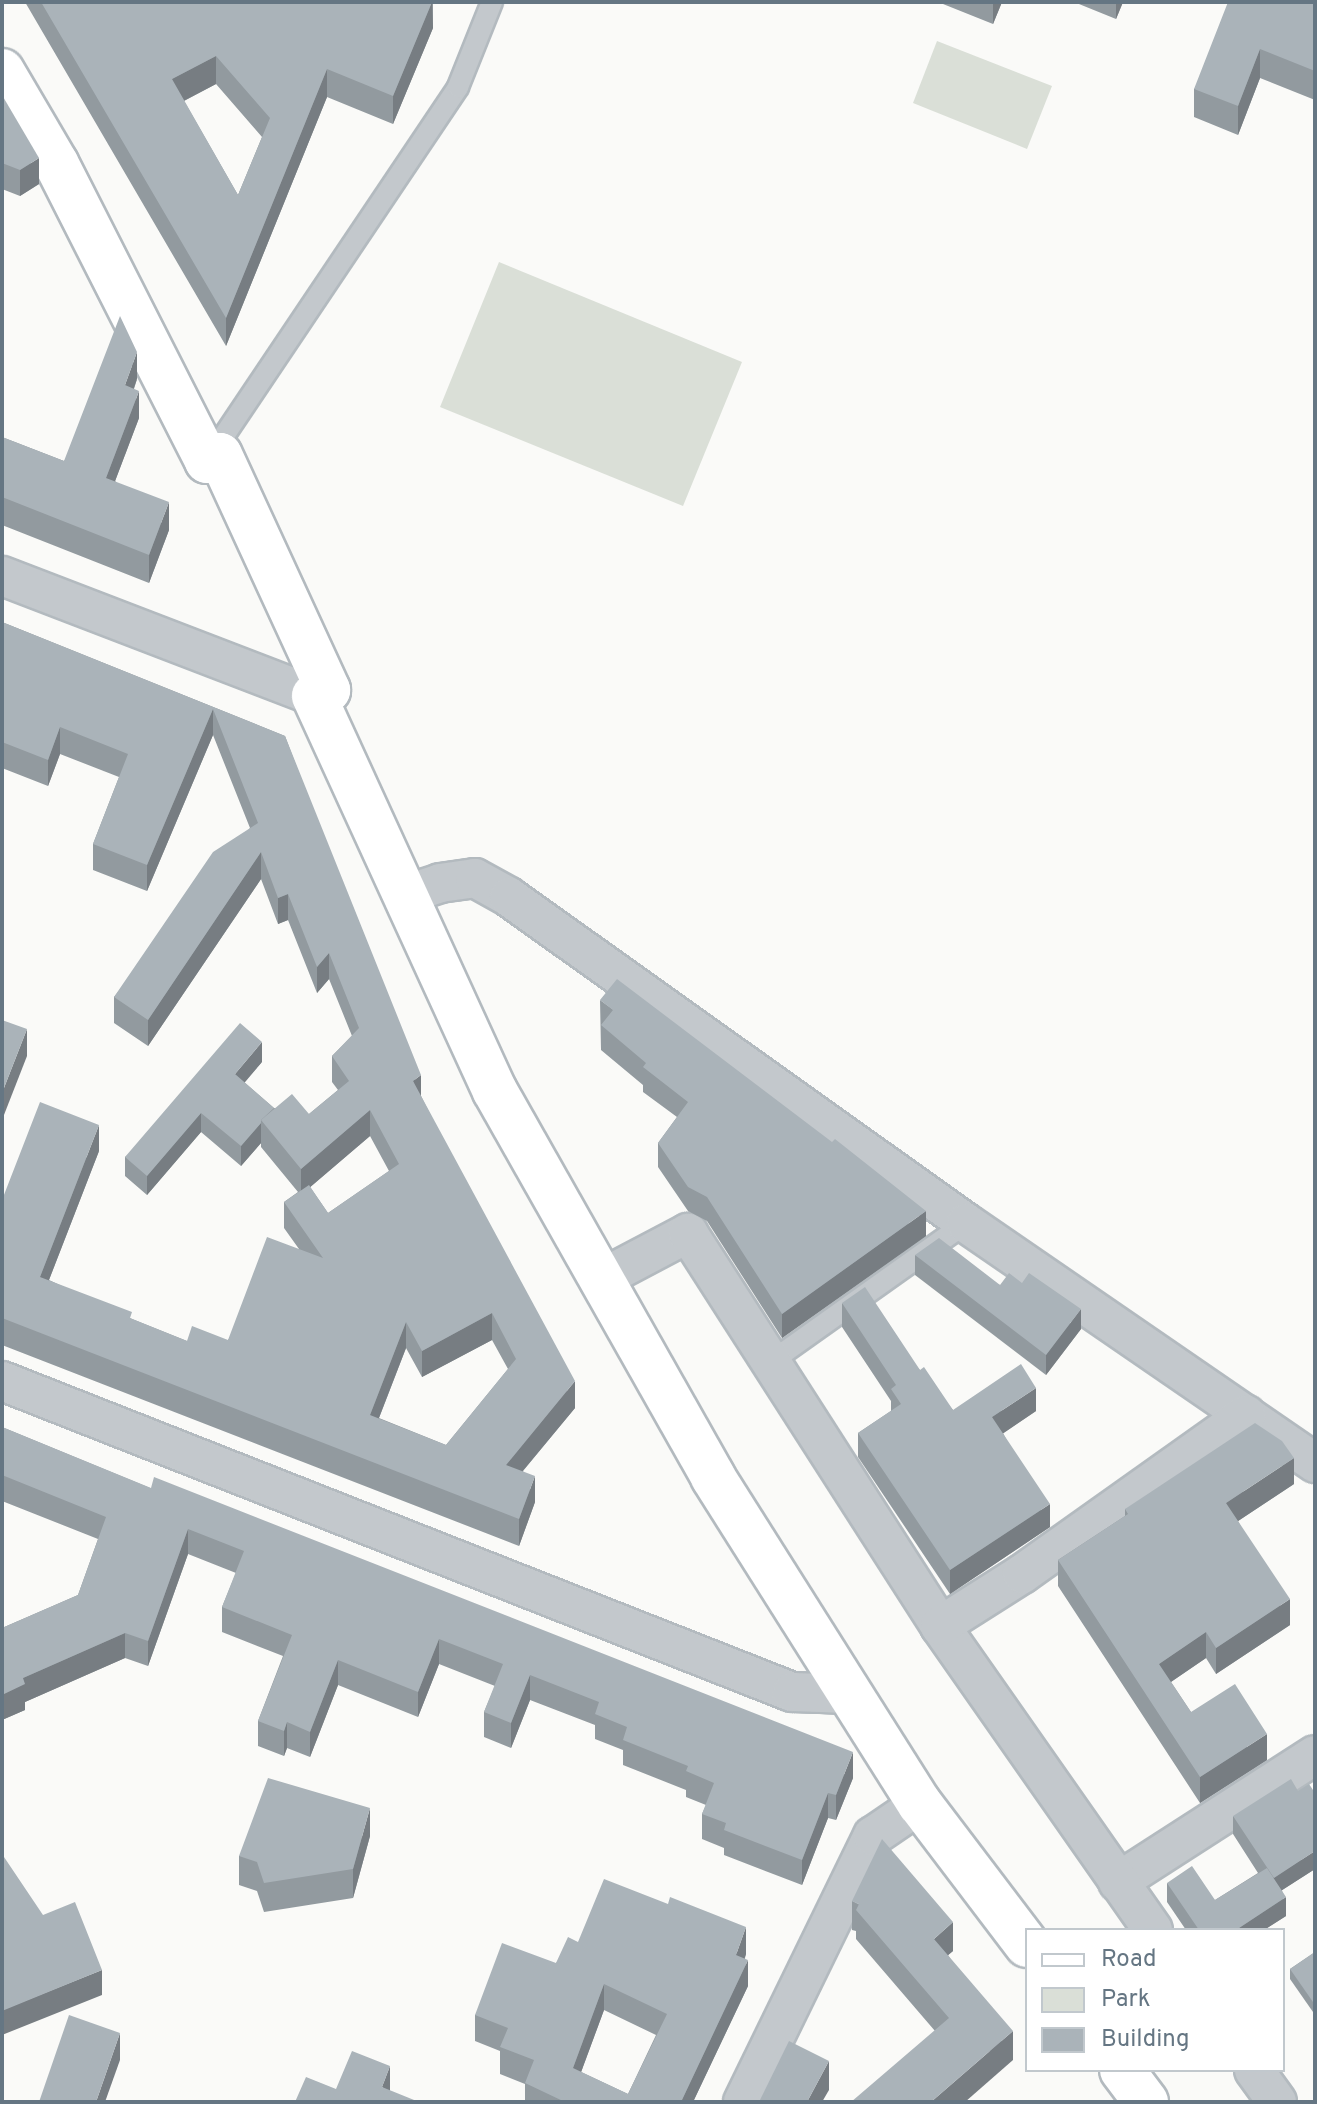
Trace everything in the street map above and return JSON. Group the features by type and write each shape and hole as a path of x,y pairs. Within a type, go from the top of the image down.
{"street":[{"path":"2,71 56,163 207,461 220,455 328,690 314,696 2,576"},
{"path":"314,696 495,1091 599,1280 713,1477 849,1694 920,1804 1025,1942"},
{"path":"404,895 440,883 475,878 509,897 966,1223 1315,1463"},
{"path":"599,1280 688,1233 940,1626 1152,1928"},
{"path":"2,1381 792,1692 849,1694"},
{"path":"940,1626 1022,1574 1246,1415"},
{"path":"1118,1882 1315,1755"},
{"path":"743,2102 873,1836 920,1804"},
{"path":"1124,2072 1146,2102"},
{"path":"1255,2072 1277,2102"}],"lane":[{"path":"207,461 458,87 492,2"},
{"path":"769,1363 966,1223"}],"green space":[{"path":"937,41 1052,86 1027,149 913,103"},
{"path":"499,262 742,362 683,506 440,407"}],"building":[{"path":"41,2 432,2 393,96 327,69 226,318","holes":["216,56 270,118 238,195 172,79"]},
{"path":"1228,2 1315,2 1315,71 1260,49 1238,106 1194,89"},
{"path":"2,95 39,158 20,170 2,163"},
{"path":"120,316 137,352 125,385 139,391 106,478 169,502 149,555 2,497 2,437 64,461"},
{"path":"2,622 285,736 421,1075 413,1081 575,1381 506,1465 535,1476 519,1519 2,1318 2,1200 40,1102 99,1125 40,1277 132,1312 130,1318 187,1341 192,1326 228,1340 267,1237 323,1258 284,1202 309,1185 328,1213 399,1164 370,1110 301,1169 261,1120 292,1094 309,1114 349,1081 332,1056 359,1028 329,953 317,967 288,894 278,898 261,852 148,1020 114,997 213,852 258,823 213,709 147,865 93,844 128,754 60,727 48,760 2,742","holes":["492,1313 516,1359 446,1445 370,1415 406,1322 422,1351"]},
{"path":"617,979 832,1142 835,1139 926,1211 782,1314 707,1197 688,1187 658,1143 688,1102 643,1067 646,1063 601,1025 613,1010 600,1000"},
{"path":"2,1020 27,1029 2,1093"},
{"path":"240,1023 262,1042 235,1074 274,1108 241,1146 201,1113 147,1176 125,1157"},
{"path":"939,1238 1000,1285 1009,1273 1022,1283 1029,1273 1081,1309 1046,1355 915,1255"},
{"path":"865,1287 920,1370 924,1367 953,1410 1021,1364 1036,1388 992,1417 1050,1504 950,1570 858,1433 901,1404 891,1389 896,1385 842,1303"},
{"path":"1255,1423 1282,1441 1294,1458 1226,1503 1290,1599 1216,1648 1206,1632 1159,1664 1191,1712 1235,1684 1267,1734 1200,1777 1058,1560 1128,1514 1125,1509"},
{"path":"2,1427 151,1488 154,1477 853,1752 836,1795 828,1793 802,1860 724,1830 726,1823 702,1814 714,1783 686,1771 688,1766 623,1740 627,1727 595,1714 599,1702 530,1675 511,1723 484,1712 503,1664 439,1639 418,1692 338,1660 310,1732 287,1722 284,1731 258,1721 292,1635 222,1607 244,1551 188,1529 148,1641 125,1633 23,1678 25,1684 2,1695 2,1628 78,1595 106,1517 2,1475"},
{"path":"268,1778 370,1808 353,1869 264,1883 257,1862 239,1856"},
{"path":"1291,1779 1298,1791 1309,1784 1315,1793 1315,1851 1274,1878 1233,1816"},
{"path":"882,1839 953,1922 934,1939 1013,2031 931,2102 851,2102 949,2018 856,1910 859,1904 852,1901"},
{"path":"2,1854 43,1915 75,1902 102,1970 2,2011"},
{"path":"1192,1866 1215,1900 1267,1868 1286,1897 1239,1928 1198,1928 1167,1883"},
{"path":"604,1879 668,1904 670,1897 746,1927 736,1955 748,1960 681,2102 565,2102 525,2083 534,2060 500,2047 508,2028 475,2015 502,1943 556,1963 568,1937 578,1942","holes":["604,1984 667,2014 628,2094 573,2068"]},
{"path":"1315,1952 1315,2001 1313,2002 1290,1969"},
{"path":"69,2015 120,2033 96,2102 39,2102"},
{"path":"789,2041 829,2061 807,2102 759,2102"},
{"path":"352,2051 390,2066 382,2087 419,2102 295,2102 306,2077 336,2089"}]}
